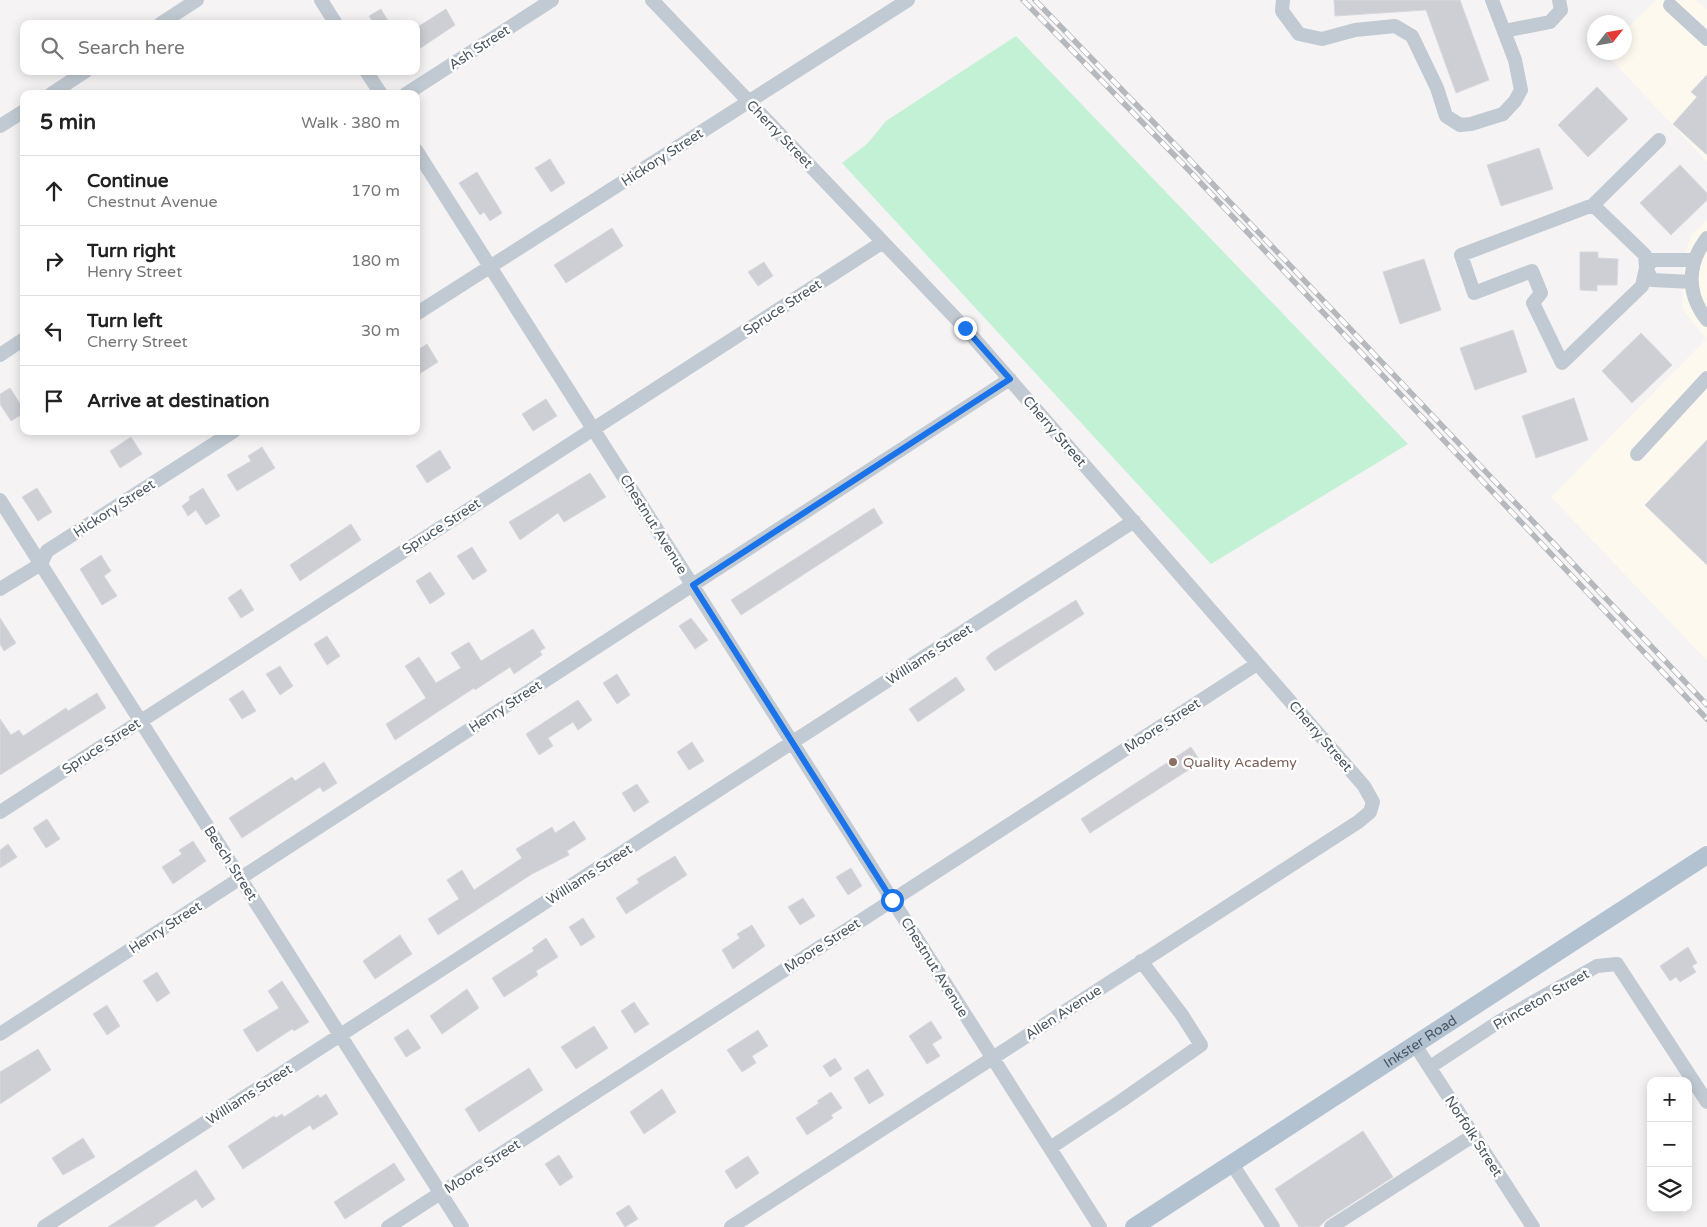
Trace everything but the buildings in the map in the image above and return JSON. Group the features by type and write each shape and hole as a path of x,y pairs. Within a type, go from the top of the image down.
{"main road":[{"name":"Inkster Road","path":"1134,1227 1707,855"}],"street":[{"path":"166,20 197,0"},
{"path":"321,0 334,20"},
{"name":"Ash Street","path":"412,90 552,0"},
{"name":"Cherry Street","path":"652,0 965,328 1364,786"},
{"name":"Hickory Street","path":"420,311 908,0"},
{"path":"1283,0 1282,11 1299,34 1322,39 1356,30 1395,26 1412,36 1437,88 1446,116 1460,125 1471,124 1503,114 1515,101 1521,90 1515,60 1492,0"},
{"path":"1504,31 1550,22 1561,10 1560,0"},
{"path":"1670,5 1707,39"},
{"path":"56,90 80,75"},
{"path":"369,75 378,90"},
{"path":"0,126 20,114"},
{"path":"1593,205 1645,255 1646,268 1642,286 1562,363 1533,303 1541,293 1532,271 1474,293 1460,255 1593,205 1659,140"},
{"name":"Chestnut Avenue","path":"420,156 1100,1227"},
{"path":"1707,238 1693,260 1692,282 1694,297 1707,320"},
{"name":"Spruce Street","path":"0,812 883,242"},
{"path":"1646,268 1653,260 1693,260"},
{"path":"1646,268 1652,280 1692,282"},
{"path":"0,355 20,342"},
{"path":"1637,454 1707,378"},
{"name":"Henry Street","path":"0,1034 1010,379"},
{"name":"Hickory Street","path":"0,590 41,564 46,551 228,435"},
{"name":"Beech Street","path":"0,500 462,1227"},
{"name":"Williams Street","path":"44,1227 1134,521"},
{"name":"Moore Street","path":"388,1227 1257,664"},
{"name":"Allen Avenue","path":"730,1227 1358,822 1370,812 1373,802 1364,786"},
{"path":"1050,1148 1122,1101 1201,1045 1182,1015 1141,961"},
{"name":"Princeton Street","path":"1430,1067 1500,1021 1597,966 1617,964 1707,1102"},
{"name":"Norfolk Street","path":"1416,1045 1533,1227"},
{"path":"1331,1227 1474,1135"},
{"path":"1232,1164 1273,1227"}],"shaded area":[{"path":"1656,0 1696,0 1707,9 1707,162 1612,60 1632,60 1632,23"},
{"path":"1707,220 1707,661 1551,497 1706,339 1682,308 1685,254 1692,234"}],"green space":[{"path":"1016,36 1408,444 1211,564 842,163 867,144 886,121"}],"railway":[{"path":"1023,0 1182,163 1707,719"},
{"path":"1035,0 1190,160 1707,705"}],"place":[{"name":"Quality Academy","path":"1173,762"}],"route":[{"path":"892,900 693,585 1010,379 965,328"}]}
